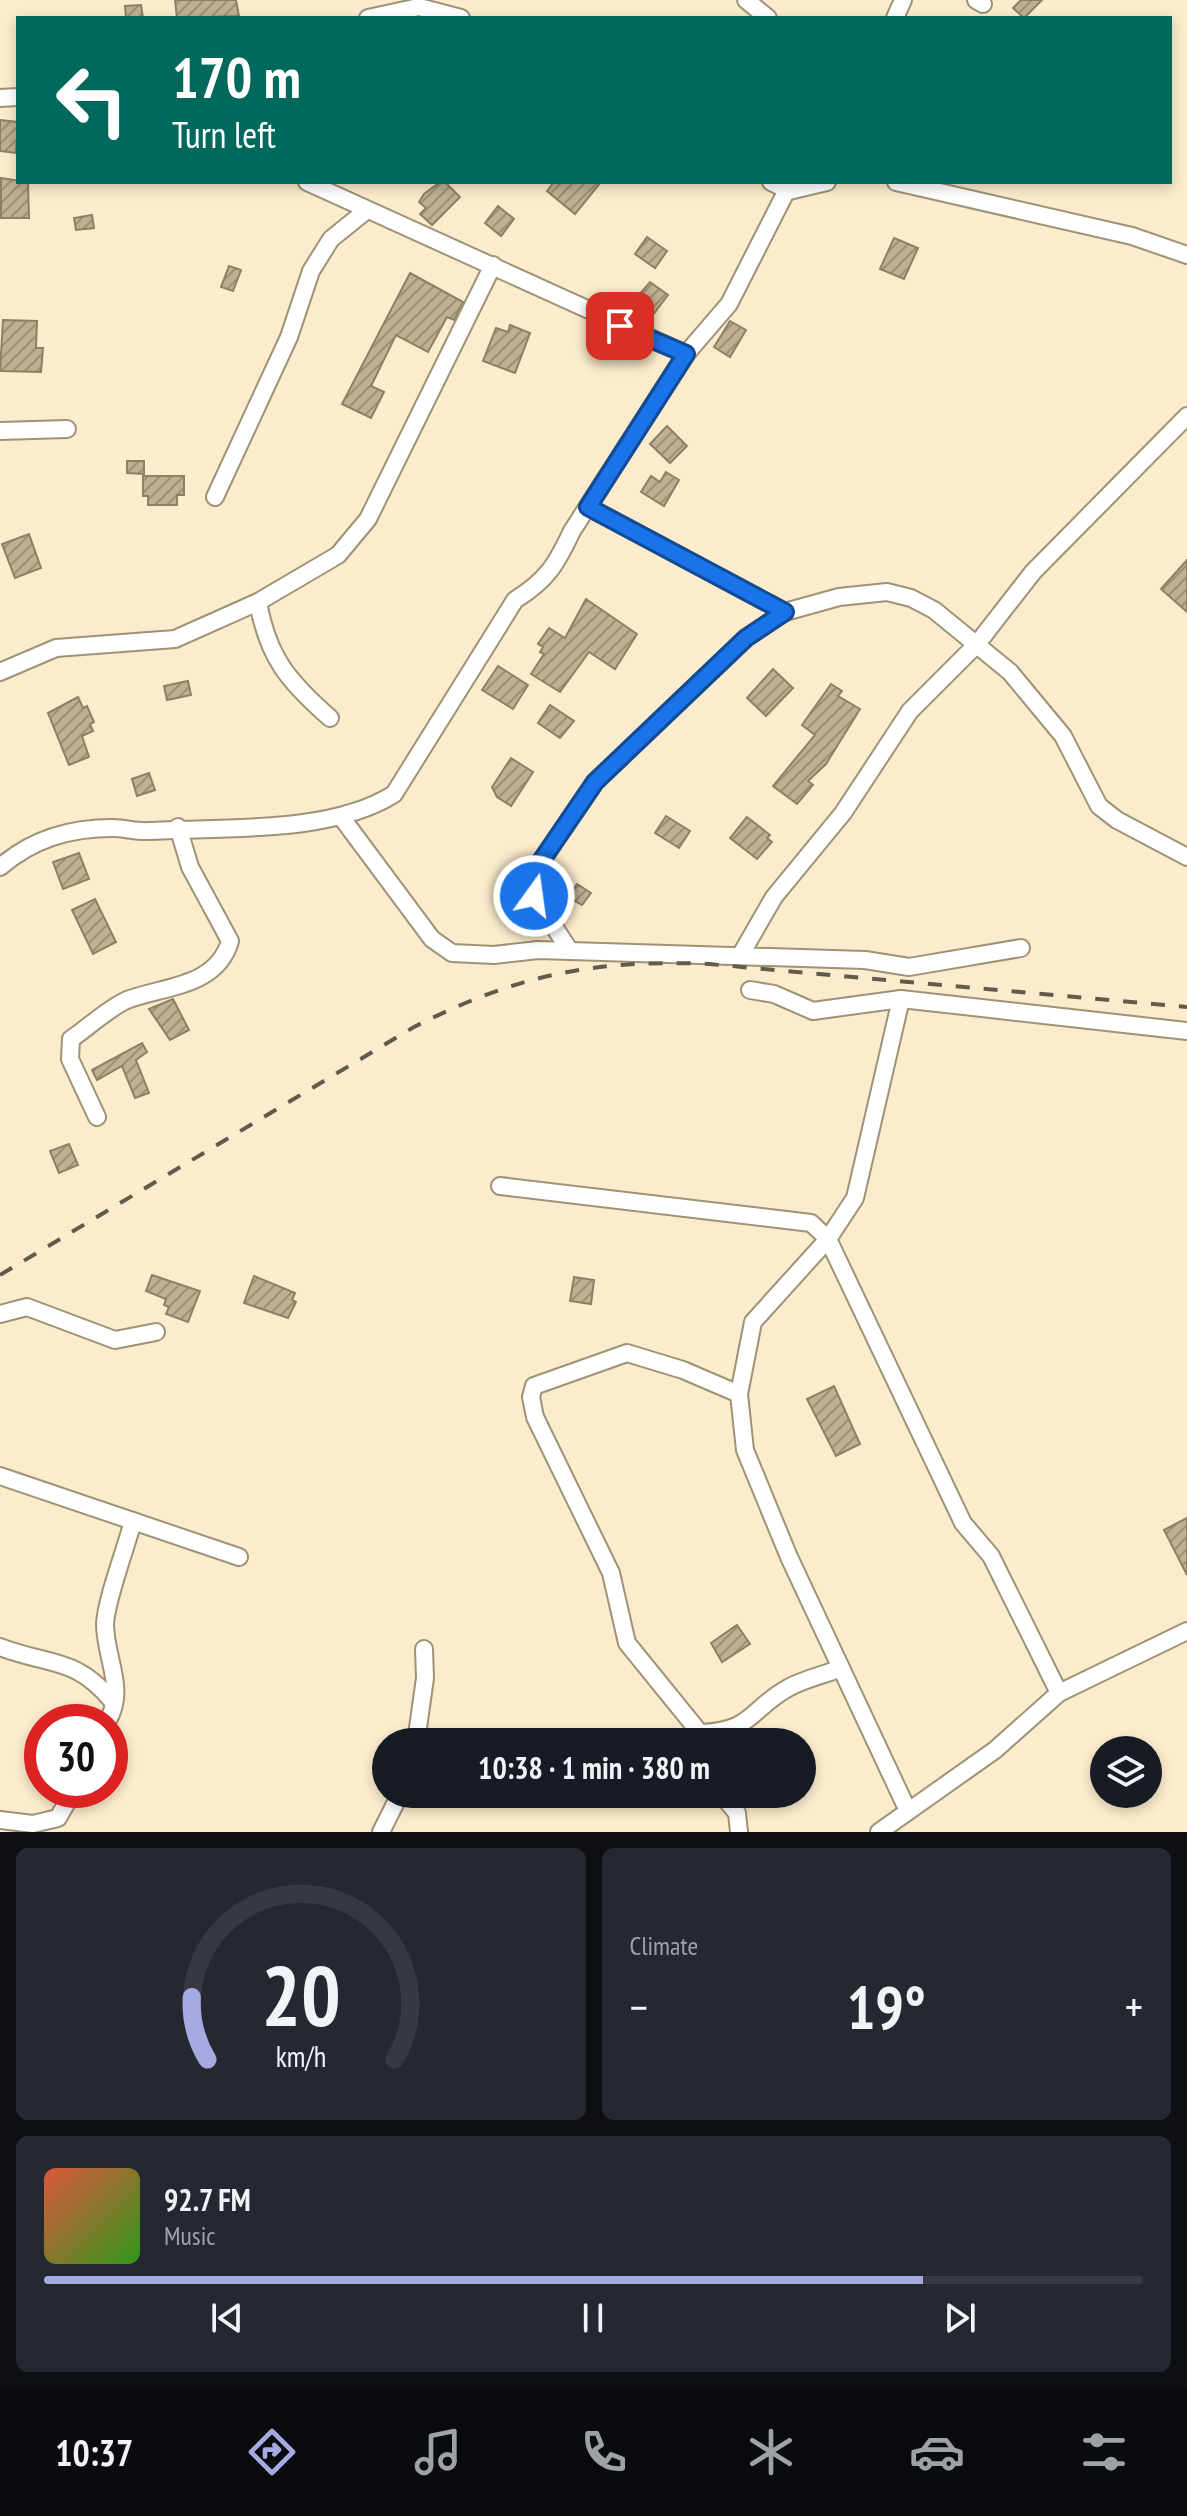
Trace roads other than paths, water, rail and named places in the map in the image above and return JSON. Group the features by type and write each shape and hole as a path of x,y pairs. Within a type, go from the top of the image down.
{"street":[{"path":"746,0 766,16"},
{"path":"377,16 419,7 453,16"},
{"path":"311,184 686,354"},
{"path":"0,867 33,842 49,835 112,828 148,831 178,827 223,829 342,818 370,809 394,794 515,600 541,584 686,354 729,304 746,276 783,186 805,184"},
{"path":"905,184 1132,236 1187,255"},
{"path":"215,497 289,337 311,271 331,239 367,210"},
{"path":"0,672 56,648 175,639 258,602 338,555 368,519 493,265"},
{"path":"740,956 774,897 843,813 910,711 977,644 1033,572 1187,416"},
{"path":"0,431 67,429"},
{"path":"588,507 785,612"},
{"path":"570,951 534,896 535,870 595,782 746,638 785,612 839,597 887,592 911,598 934,610 1010,672 1063,736 1099,806 1117,820 1187,857"},
{"path":"258,602 264,636 289,682 330,718"},
{"path":"342,818 432,939 452,953 494,955 570,951 740,956 865,960 909,967 1021,948"},
{"path":"97,1117 70,1059 71,1039 126,1001 187,985 216,965 227,952 230,941 190,867 178,827"},
{"path":"750,990 774,994 813,1011 901,999 1187,1031"},
{"path":"901,999 855,1198 828,1239 753,1322 739,1394 745,1450 789,1557 908,1811"},
{"path":"500,1186 811,1223 828,1239 963,1523 991,1556 1059,1693"},
{"path":"0,1314 27,1307 115,1340 156,1332"},
{"path":"694,1728 627,1643 611,1573 535,1417 531,1397 534,1386 627,1353 683,1370 739,1394"},
{"path":"0,1476 239,1557"},
{"path":"113,1702 117,1680 105,1624 133,1521"},
{"path":"879,1832 995,1750 1059,1693 1187,1631"},
{"path":"0,1647 24,1656 72,1666 95,1683 113,1702"},
{"path":"418,1728 425,1678 424,1649"},
{"path":"734,1728 744,1725 787,1689 841,1668"},
{"path":"0,1820 33,1824 58,1818 64,1808"},
{"path":"381,1832 393,1808"},
{"path":"733,1808 737,1813 739,1832"}],"railway":[{"path":"0,1275 414,1027 487,995 557,974 629,964 709,964 1187,1007"}]}
